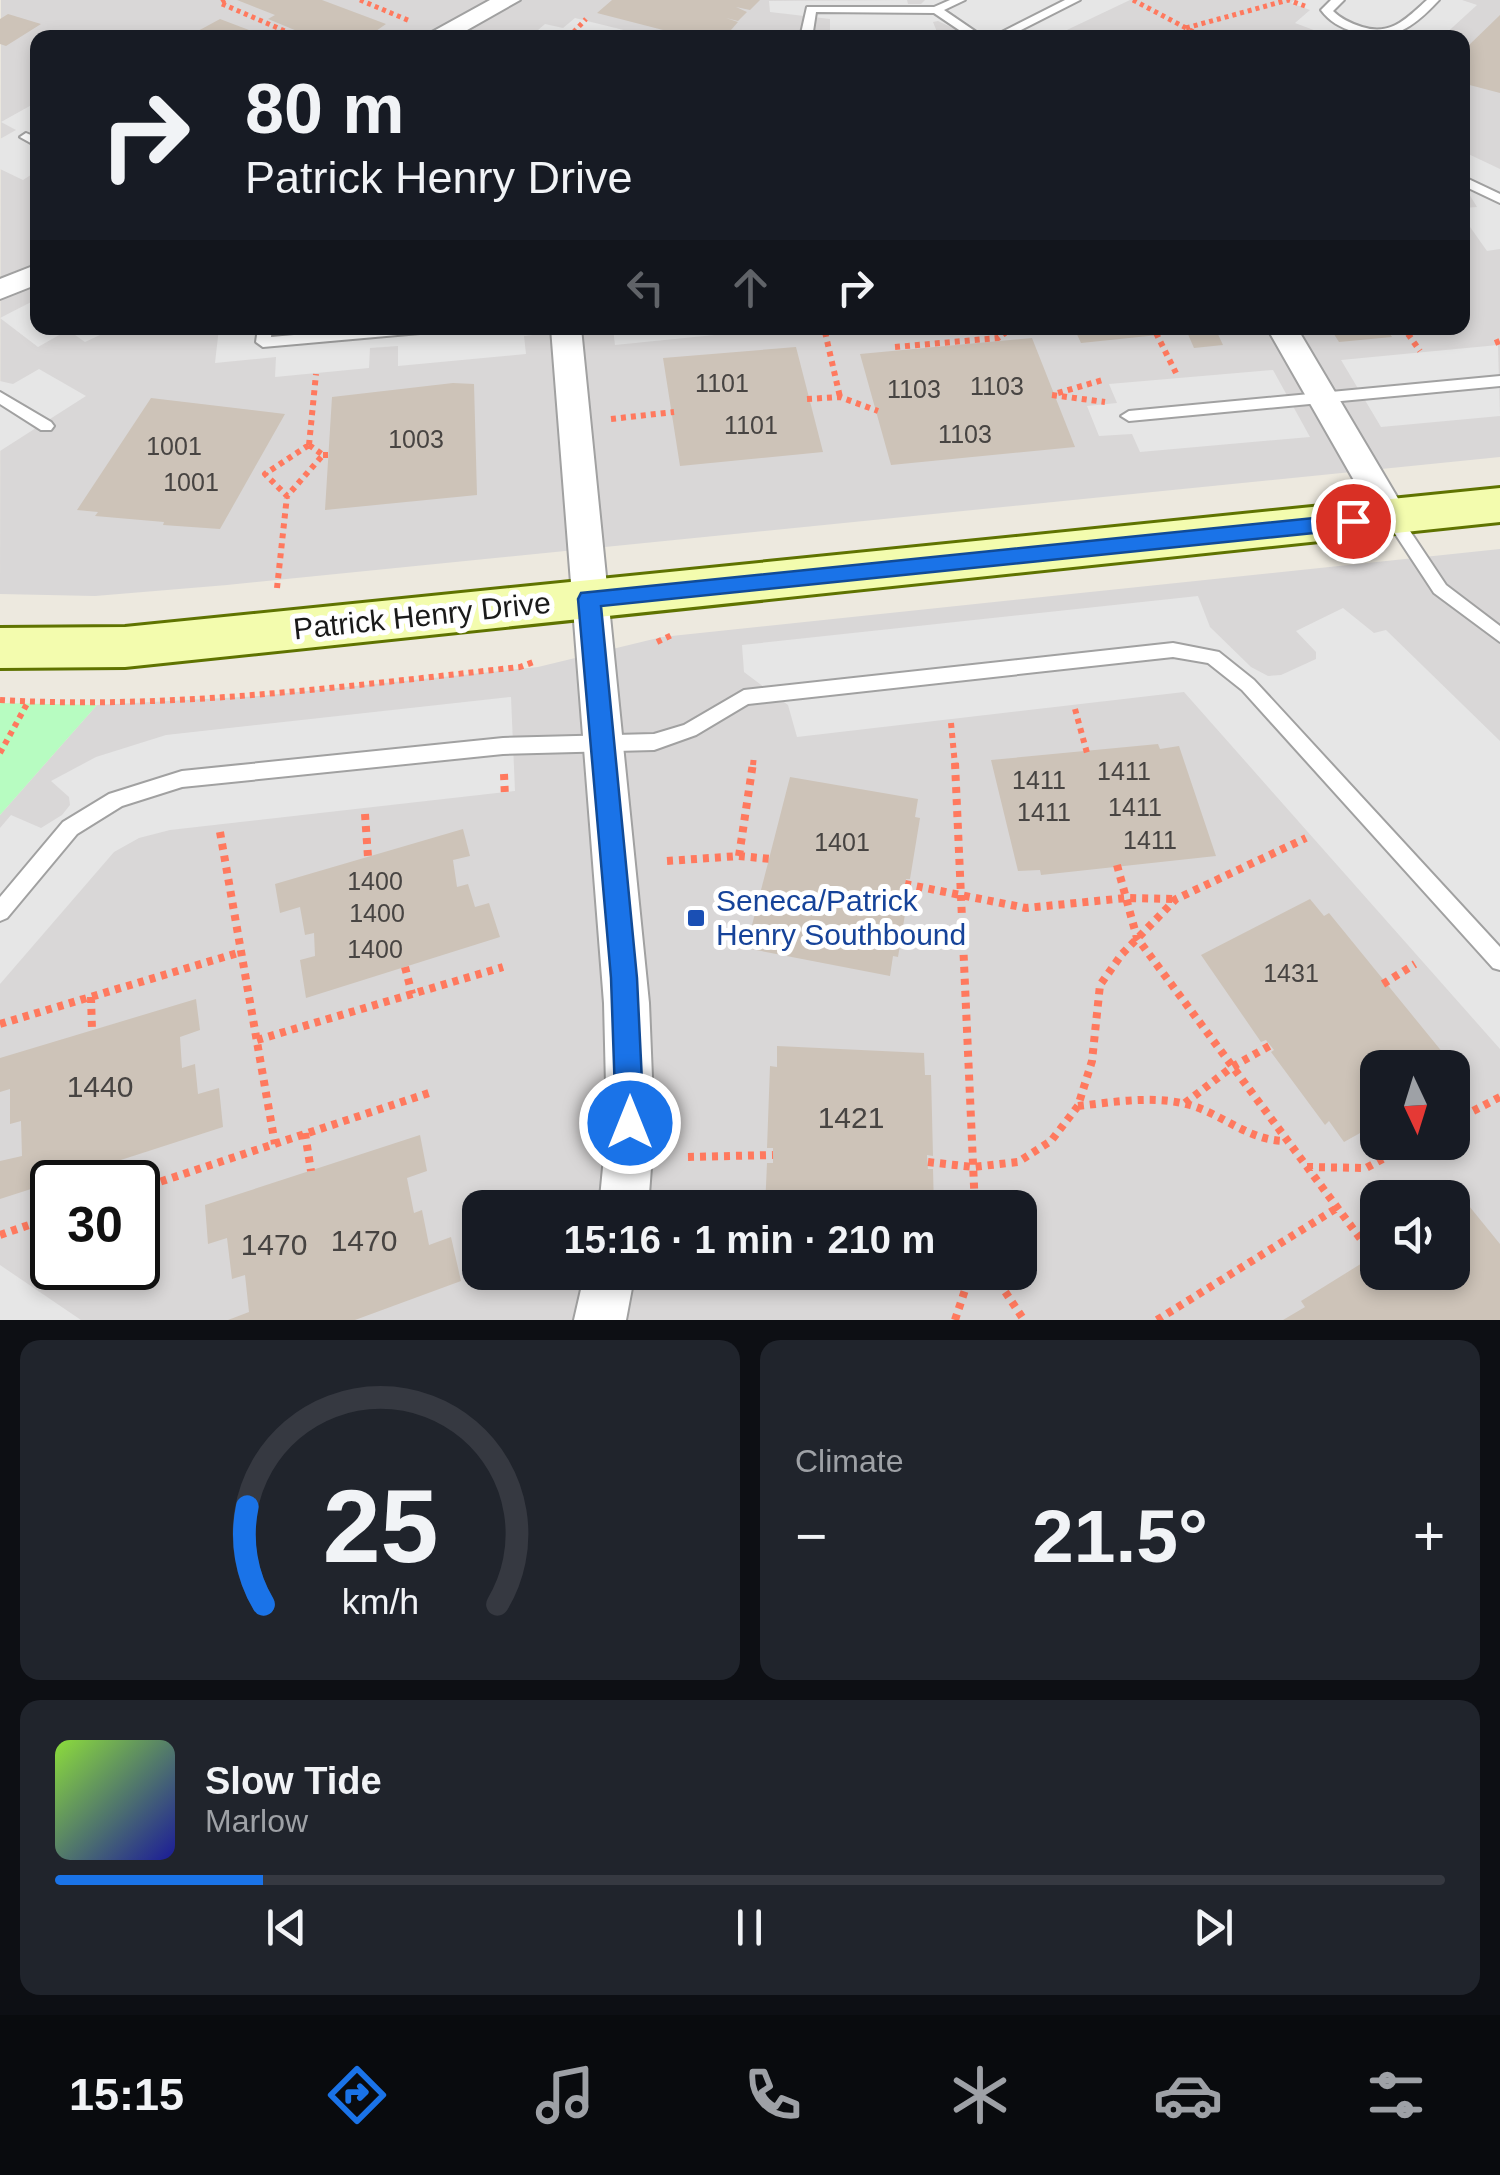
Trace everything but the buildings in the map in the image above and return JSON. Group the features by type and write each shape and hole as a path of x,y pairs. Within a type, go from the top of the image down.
{"main road":[{"name":"Patrick Henry Drive","path":"0,648 125,647 1500,506"}],"street":[{"path":"448,30 508,0"},
{"path":"567,335 606,745 630,1065 626,1190"},
{"path":"1286,335 1392,517"},
{"path":"600,1320 606,1290"}],"lane":[{"path":"807,30 811,9 936,10 959,0"},
{"path":"1012,30 1074,0"},
{"path":"1338,0 1327,10 1332,18 1366,30"},
{"path":"1399,30 1433,0"},
{"path":"936,10 967,30"},
{"path":"1470,184 1500,200"},
{"path":"264,335 263,342 342,335"},
{"path":"1130,416 1500,381"},
{"path":"0,397 46,426"},
{"path":"1392,517 1440,589 1500,636"},
{"path":"0,912 70,828 116,800 182,779 502,746 654,742 690,730 744,697 1172,650 1214,657 1248,685 1500,961"}],"path":[{"path":"226,0 220,3 282,30"},
{"path":"360,0 408,20"},
{"path":"1133,0 1190,30"},
{"path":"1186,28 1288,0"},
{"path":"576,30 586,19"},
{"path":"826,335 840,398"},
{"path":"895,347 1002,335"},
{"path":"1157,335 1176,373"},
{"path":"1409,335 1420,350"},
{"path":"310,444 316,374"},
{"path":"1106,380 1052,395 1118,403"},
{"path":"807,399 840,398 878,411"},
{"path":"608,419 674,412"},
{"path":"277,588 287,496 327,455 310,444"},
{"path":"287,496 265,474 310,444"},
{"path":"0,700 208,699 520,667 536,661"},
{"path":"0,754 28,702"},
{"path":"1075,709 1087,754"},
{"path":"950,723 957,787 974,1190"},
{"path":"739,856 754,756"},
{"path":"366,814 368,857"},
{"path":"220,832 275,1144"},
{"path":"928,1162 973,1167 1018,1162 1050,1141 1078,1106 1092,1061 1100,985 1136,938 1176,899 1306,838"},
{"path":"668,862 739,856 771,859"},
{"path":"1118,865 1136,938 1360,1238"},
{"path":"905,884 1026,908 1126,898 1176,899"},
{"path":"0,1024 242,952"},
{"path":"1383,984 1415,964"},
{"path":"405,967 412,994"},
{"path":"257,1040 502,967"},
{"path":"91,997 92,1030"},
{"path":"1184,1103 1232,1067 1271,1046"},
{"path":"160,1182 432,1092"},
{"path":"1470,1113 1500,1098"},
{"path":"1078,1106 1128,1101 1184,1103 1219,1116 1265,1144 1287,1141"},
{"path":"305,1133 311,1170"},
{"path":"688,1157 773,1155"},
{"path":"1307,1167 1366,1168 1381,1160"},
{"path":"1158,1320 1337,1208"},
{"path":"0,1235 30,1225"},
{"path":"956,1320 965,1290"},
{"path":"1004,1290 1024,1320"}],"shaded area":[{"path":"1,0 1500,0 1500,457 95,596 0,594"},
{"path":"907,0 908,4 921,4 925,0 1130,0 1067,30 957,30 938,21 933,22 936,30 830,30 830,19 770,12 769,1"},
{"path":"1462,0 1477,5 1450,30 1314,30 1295,23 1310,10 1291,3"},
{"path":"575,18 624,30 538,30 545,24 563,28"},
{"path":"30,106 30,176 23,180 0,169 0,139 16,130 1,122"},
{"path":"1470,155 1500,169 1500,249 1487,251 1470,227 1470,208 1477,207 1470,196"},
{"path":"30,303 30,335 59,335 38,347 0,318"},
{"path":"75,335 100,335 85,342"},
{"path":"218,335 533,335 524,336 526,354 398,366 398,346 370,348 369,368 275,377 276,357 215,363"},
{"path":"614,335 715,335 615,345"},
{"path":"1498,345 1500,416 1381,427 1341,360"},
{"path":"39,369 86,396 0,451 0,381 13,384"},
{"path":"1273,370 1310,437 1140,452 1132,434 1099,436 1087,406 1117,403 1109,384"},
{"path":"1500,549 1500,1320 0,1320 0,815 97,705 259,696 538,667 662,637"},
{"path":"1198,596 1210,627 1251,667 1268,676 1281,675 1316,659 1316,652 1296,631 1343,608 1374,633 1386,630 1500,741 1500,1049 1184,692 797,737 788,705 744,672 742,645"},
{"path":"511,697 515,791 170,830 139,838 114,852 0,984 0,828 11,815 41,828 62,815 70,805 69,797 51,781 96,757 166,735"},
{"path":"0,1265 30,1285 30,1290 37,1290 81,1320 0,1320"}],"green space":[{"path":"0,703 97,705 0,815"}],"place":[{"name":"Seneca/Patrick Henry Southbound","path":"696,918"}],"route":[{"path":"630,1123 630,1065 606,745 589,599 1353,521"}]}
